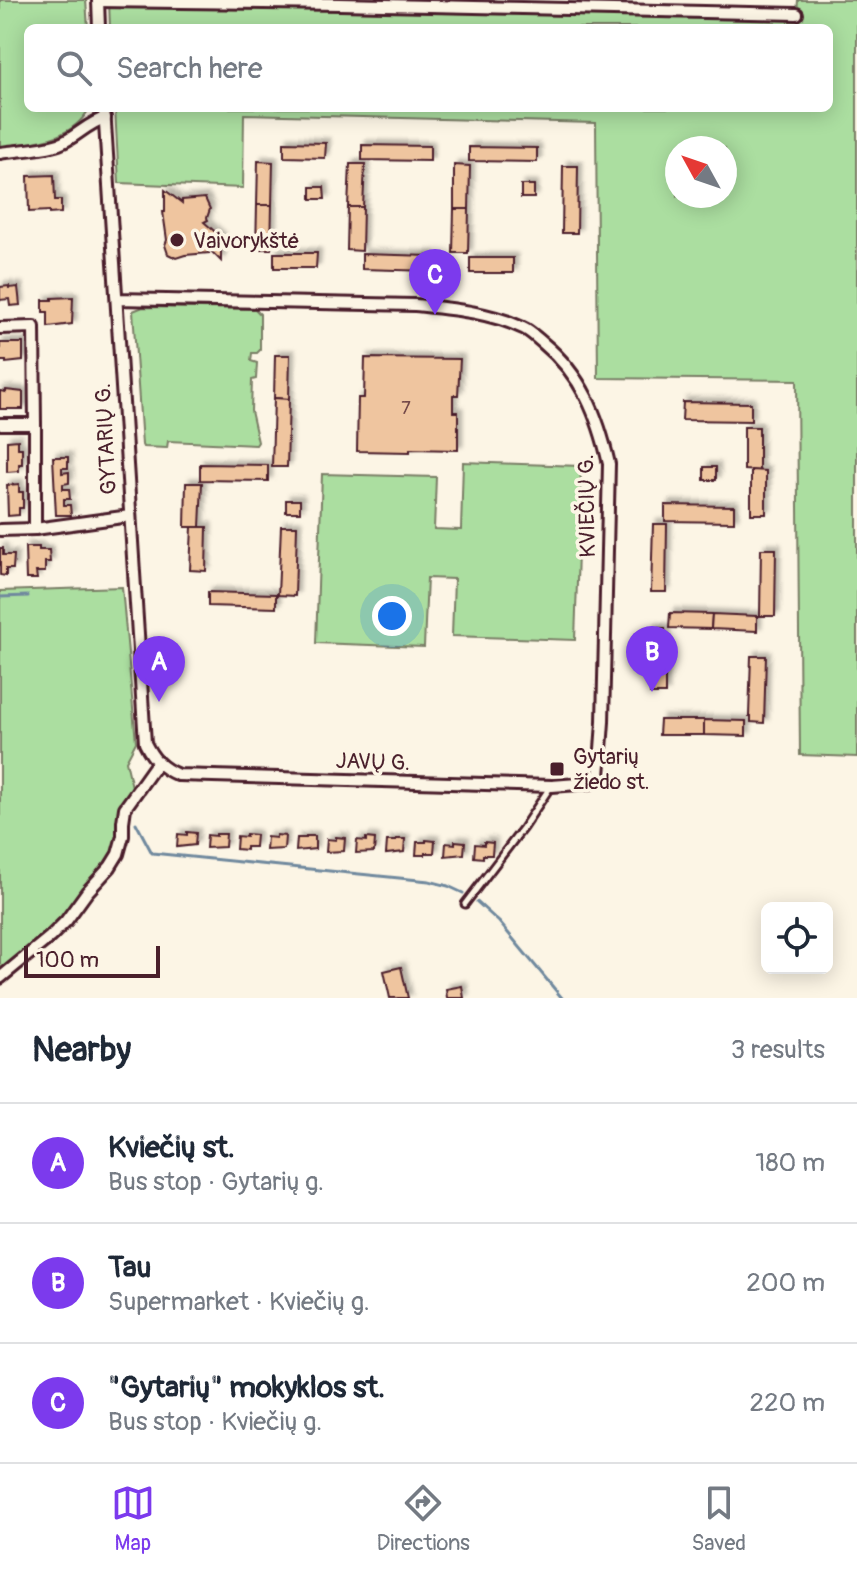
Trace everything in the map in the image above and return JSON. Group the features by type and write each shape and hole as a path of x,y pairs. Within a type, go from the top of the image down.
{"street":[{"path":"99,24 98,1 797,14"},
{"path":"0,153 58,144 105,113"},
{"name":"GYTARIŲ G.","path":"105,113 145,743 157,763"},
{"name":"KVIEČIŲ G.","path":"117,299 447,308 526,329 553,351 584,392 601,429 609,464 601,755 599,776 591,783"},
{"path":"0,328 34,327 35,529"},
{"path":"0,424 35,424"},
{"path":"0,530 35,529 130,516"},
{"path":"0,978 66,921 110,867 123,836 125,808 157,763"},
{"name":"JAVŲ G.","path":"157,763 178,775 552,786 591,783"}],"lane":[{"path":"465,904 552,786"}],"green space":[{"path":"0,0 86,0 88,24 24,24 24,112 87,112 62,134 0,147"},
{"path":"109,0 797,13 798,0 857,0 857,757 800,755 797,380 598,378 596,123 244,114 243,188 119,183 115,112 833,112 833,24 110,24"},
{"path":"143,307 255,309 260,314 260,350 252,353 251,361 257,363 256,379 252,380 251,411 258,442 256,445 168,441 167,448 143,447 133,311"},
{"path":"463,462 581,466 575,640 452,636 454,579 427,578 424,647 316,643 322,474 436,477 434,529 461,530"},
{"path":"122,587 136,742 126,761 132,787 119,810 116,841 107,862 81,897 32,947 0,973 0,591"}],"building":[{"path":"284,142 326,143 325,158 284,157"},
{"path":"362,145 430,146 430,161 362,160"},
{"path":"469,147 537,148 537,162 469,161"},
{"path":"258,161 273,162 272,205 257,205"},
{"path":"350,164 365,164 363,207 348,207"},
{"path":"454,165 470,166 469,209 454,209"},
{"path":"563,166 578,166 577,233 562,233"},
{"path":"54,175 55,200 61,200 61,213 29,212 28,176"},
{"path":"521,185 534,185 534,198 521,198"},
{"path":"311,187 324,187 325,199 311,199"},
{"path":"165,190 182,203 182,200 205,198 210,209 208,220 204,222 221,237 221,261 209,249 209,253 176,258 168,254 163,212"},
{"path":"257,205 272,205 271,249 256,249"},
{"path":"348,207 363,207 362,251 347,250"},
{"path":"454,209 469,209 468,253 453,253"},
{"path":"274,253 317,253 316,268 274,268"},
{"path":"362,254 431,256 431,271 362,269"},
{"path":"470,258 513,258 513,273 470,273"},
{"path":"0,287 18,287 20,305 10,306 9,299 0,300"},
{"path":"73,297 72,324 48,327 48,312 43,312 43,300"},
{"path":"0,343 23,343 23,361 0,361"},
{"path":"275,355 290,355 289,399 274,398"},
{"path":"365,358 460,359 458,395 453,395 453,412 458,412 458,450 357,451 358,398 364,398"},
{"path":"0,391 23,392 23,409 0,409"},
{"path":"274,398 289,399 287,467 272,467"},
{"path":"683,402 751,403 751,421 682,420"},
{"path":"744,427 759,427 759,471 744,470"},
{"path":"18,440 18,448 22,448 22,464 19,464 19,471 7,472 7,441"},
{"path":"53,457 68,457 68,468 62,468 62,473 69,472 69,483 63,484 63,489 69,489 70,499 64,499 64,505 70,505 71,515 56,515"},
{"path":"200,464 268,465 268,481 200,480"},
{"path":"704,467 716,467 716,480 704,480"},
{"path":"751,470 766,471 766,514 751,514"},
{"path":"186,483 202,483 200,527 185,527"},
{"path":"19,484 19,492 23,492 23,508 19,508 19,515 8,516 7,485"},
{"path":"286,500 300,500 300,512 286,512"},
{"path":"665,505 734,506 734,522 665,521"},
{"path":"653,524 667,524 666,592 651,592"},
{"path":"281,526 297,526 295,596 278,595"},
{"path":"192,527 207,527 206,571 190,570"},
{"path":"25,547 49,550 50,562 45,562 45,572 36,572 37,579 26,579"},
{"path":"0,548 3,548 3,555 14,555 13,569 6,569 6,576 0,575"},
{"path":"761,549 776,549 775,616 760,616"},
{"path":"208,592 276,594 276,608 208,606"},
{"path":"670,613 712,614 711,629 669,628"},
{"path":"712,614 757,616 757,631 711,629"},
{"path":"652,628 665,628 665,694 650,694"},
{"path":"751,656 766,656 764,723 751,722 749,716"},
{"path":"660,720 704,720 704,735 659,735"},
{"path":"704,720 746,721 746,736 704,735"},
{"path":"187,832 196,833 195,845 177,847 178,834 187,835"},
{"path":"226,834 225,847 206,848 207,835"},
{"path":"246,834 256,835 255,847 236,849 237,836 246,837"},
{"path":"276,835 285,836 284,849 266,850 267,837 276,838"},
{"path":"315,836 315,849 296,851 297,838"},
{"path":"336,837 345,838 344,851 326,852 327,839 336,840"},
{"path":"366,838 375,839 374,852 356,853 357,840 366,841"},
{"path":"405,839 404,852 386,854 387,841"},
{"path":"435,841 434,853 416,855 417,842"},
{"path":"455,841 465,842 464,854 445,856 446,843 455,844"},
{"path":"484,842 493,843 492,855 474,857 475,844 484,845"},
{"path":"401,967 408,998 390,998 384,971"},
{"path":"462,986 464,998 447,998 446,989"}],"waterway":[{"path":"0,597 28,596"},
{"path":"136,823 152,853 429,881 463,893"},
{"path":"477,902 499,922 562,998"}],"place":[{"name":"Vaivorykštė","path":"177,240"},
{"name":"\"Gytarių\" mokyklos st.","path":"435,315"},
{"name":"Tau","path":"652,692"},
{"name":"Kviečių st.","path":"159,702"},
{"name":"Gytarių žiedo st.","path":"557,769"}]}
